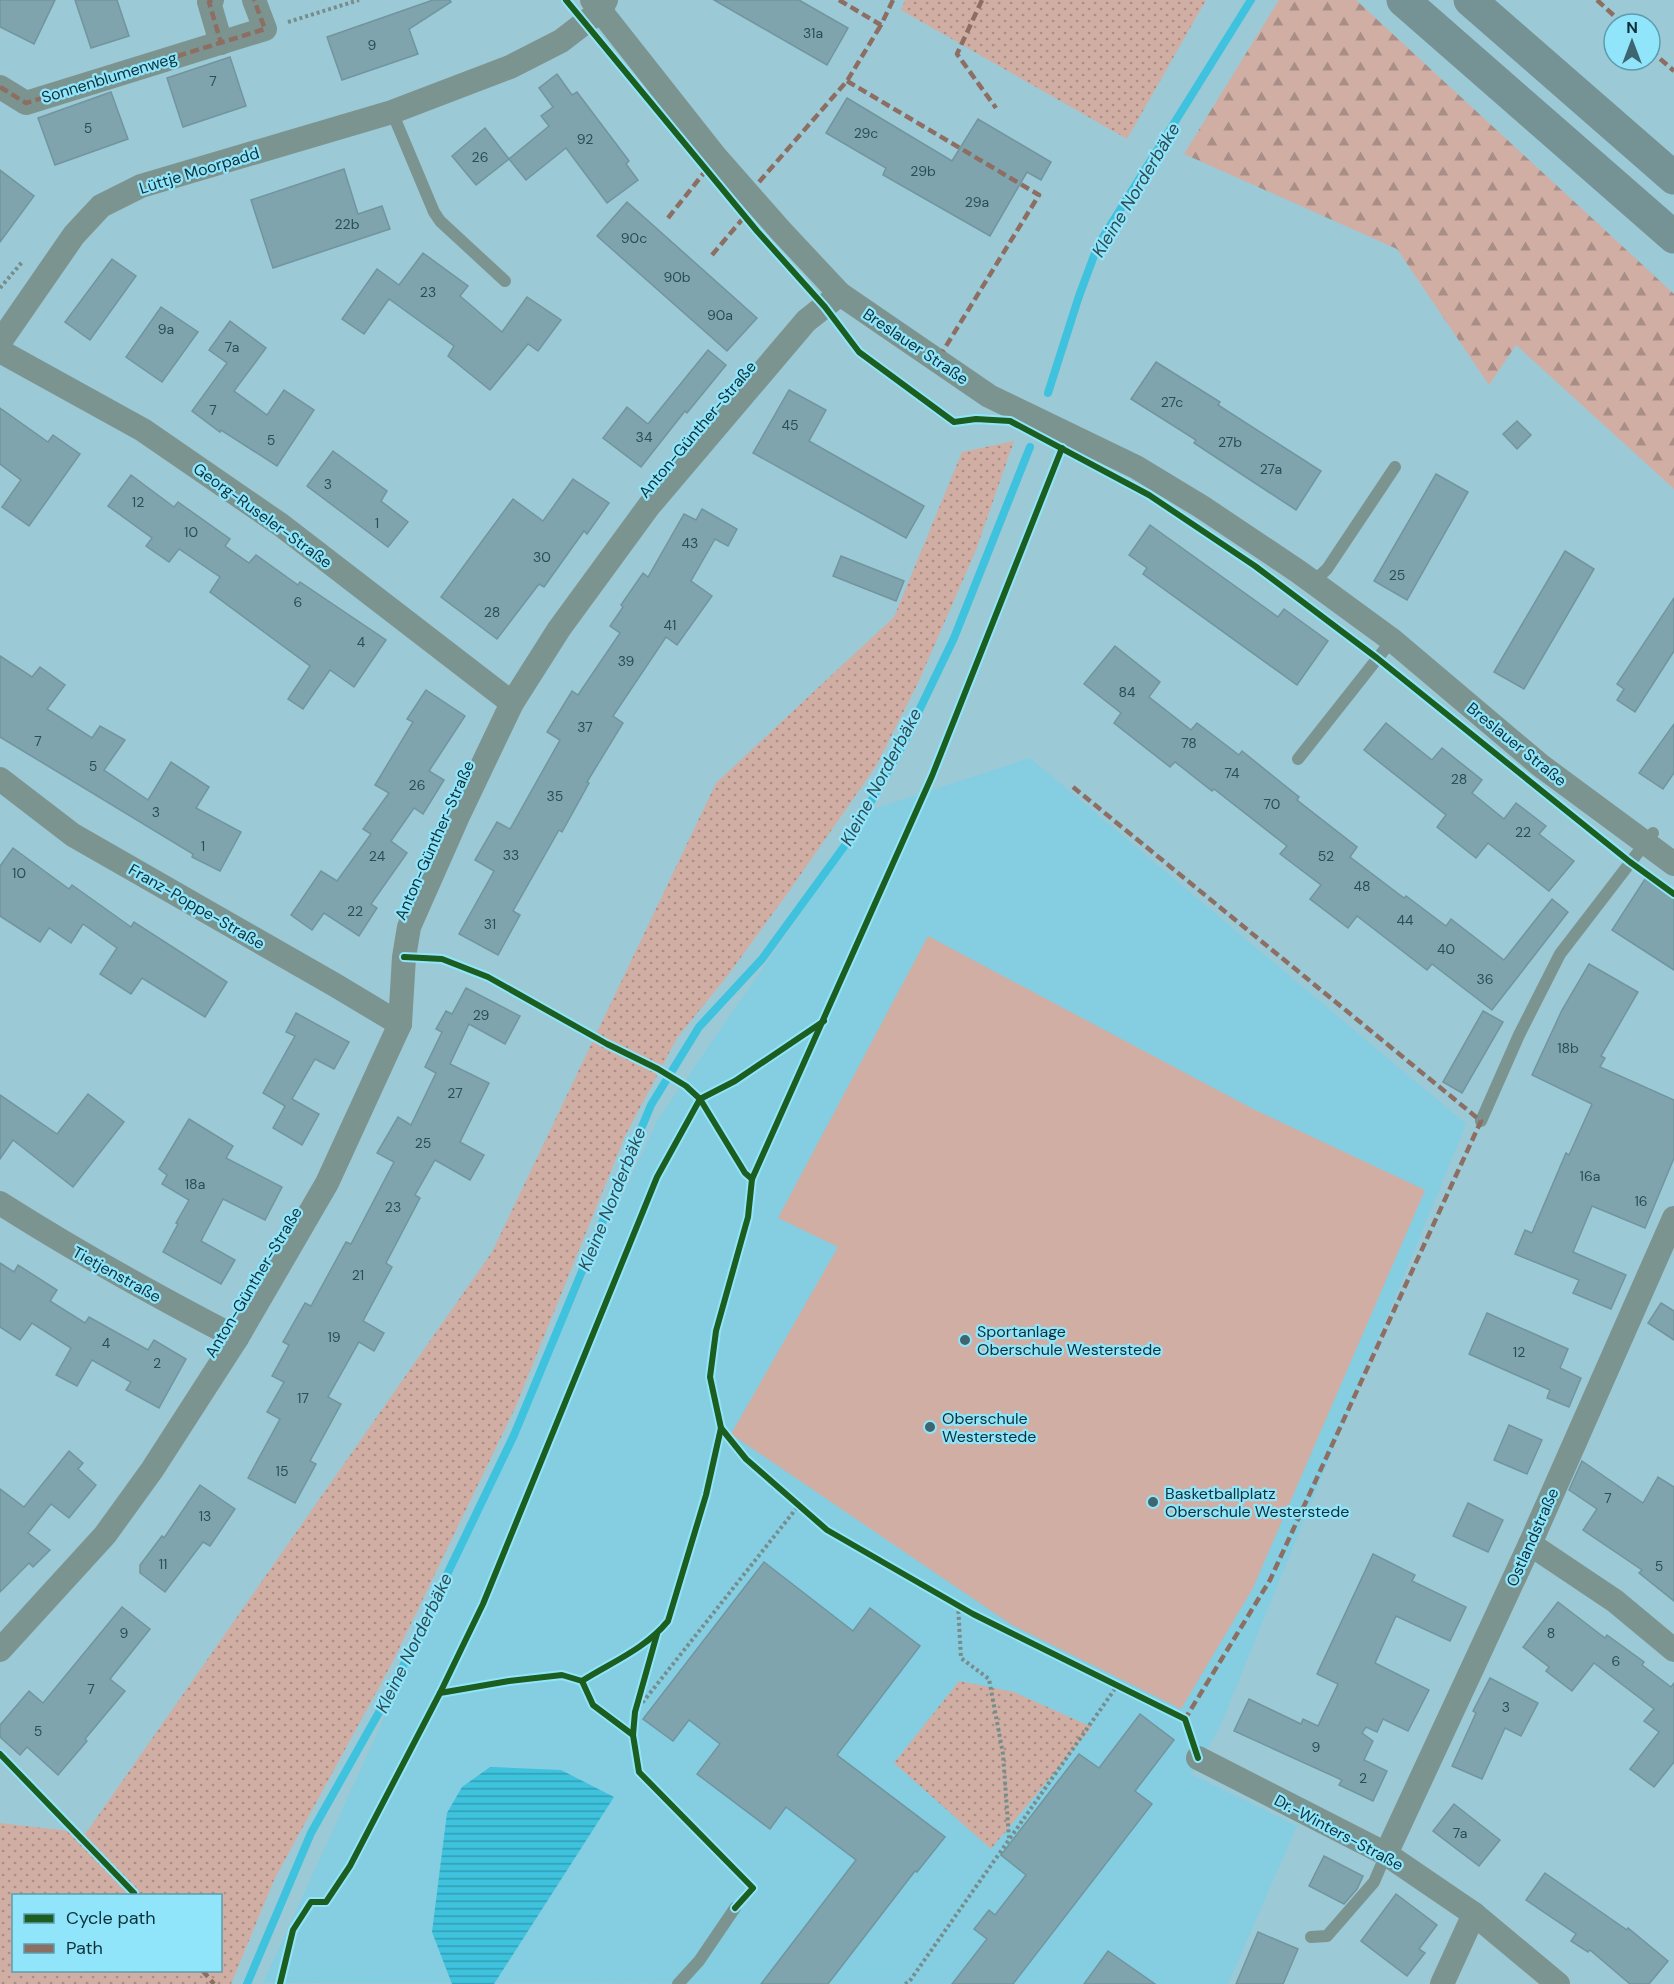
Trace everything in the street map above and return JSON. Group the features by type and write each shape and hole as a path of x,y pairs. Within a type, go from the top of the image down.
{"highway":[{"path":"1403,0 1674,237"},
{"path":"1470,0 1674,178"}],"street":[{"path":"254,0 265,29"},
{"path":"209,1 221,43"},
{"name":"Lüttje Moorpadd","path":"0,342 74,235 101,206 141,186 392,112 510,67 561,41 599,4"},
{"name":"Breslauer Straße","path":"599,4 715,156 840,294 989,396 1136,467 1202,507 1313,582 1392,640 1540,765 1649,839 1674,864"},
{"name":"Sonnenblumenweg","path":"0,87 26,103 265,29"},
{"name":"Anton-Günther-Straße","path":"0,1650 105,1535 152,1470 237,1338 327,1183 400,1024 404,957 410,927 459,814 512,703 560,629 649,506 806,321 840,294"},
{"name":"Georg-Ruseler-Straße","path":"0,351 142,430 281,525 512,703"},
{"name":"Franz-Poppe-Straße","path":"0,779 73,835 400,1024"},
{"name":"Tietjenstraße","path":"0,1203 59,1241 168,1303 237,1338"},
{"name":"Ostlandstraße","path":"1386,1854 1530,1544 1672,1227"},
{"path":"1530,1544 1615,1601 1674,1650"},
{"name":"Dr.-Winters-Straße","path":"1198,1758 1386,1854 1474,1914 1558,1984"},
{"path":"1442,1984 1474,1914"}],"lane":[{"path":"392,112 434,212 440,221 505,281"},
{"path":"1313,582 1327,569 1395,467"},
{"path":"1298,759 1392,640"},
{"path":"1481,1121 1519,1035 1560,954 1649,839"},
{"path":"1311,1937 1327,1936 1341,1921 1374,1882 1386,1854"},
{"path":"678,1984 699,1961 735,1908"}],"path":[{"path":"265,29 359,0"},
{"path":"634,1712 799,1505"},
{"path":"958,1605 961,1658 989,1679 1004,1754 1010,1839"},
{"path":"908,1983 1117,1686"}],"shaded area":[{"name":"Oberschule Westerstede","path":"1030,758 1466,1124 1218,1731 1191,1774 1297,1826 1228,1984 263,1983 657,1121 873,809"},
{"path":"490,1767 561,1770 614,1797 494,1984 452,1984 432,1932 447,1813 462,1787"}],"green space":[{"path":"905,0 1206,0 1127,139 901,10"},
{"path":"1279,0 1356,0 1674,294 1674,489 1516,345 1489,385 1397,249 1184,154"},
{"path":"1014,441 976,550 918,683 876,766 728,975 677,1038 625,1136 516,1406 391,1665 274,1880 231,1984 0,1984 0,1823 86,1833 492,1252 716,783 894,617 962,452"},
{"name":"Sportanlage Oberschule Westerstede","path":"928,936 1253,1109 1425,1190 1253,1588 1181,1709 1012,1625 731,1434 838,1247 778,1218"},
{"path":"959,1681 1014,1692 1092,1727 991,1849 894,1763"}],"building":[{"path":"0,0 55,0 34,44 0,27"},
{"path":"75,0 117,0 129,36 91,48"},
{"path":"433,0 450,0 451,2 409,29 418,54 342,80 327,37"},
{"path":"714,0 799,0 848,28 827,65"},
{"path":"230,57 246,106 183,127 167,78"},
{"path":"557,74 572,95 577,92 629,161 626,164 638,180 607,203 566,148 526,180 509,159 549,126 541,116 553,107 539,88"},
{"path":"111,92 128,139 55,165 38,118"},
{"path":"847,98 952,161 978,119 1051,162 1041,180 1027,172 990,236 883,175 886,168 826,133"},
{"path":"485,128 509,159 476,185 452,156"},
{"path":"344,169 358,214 382,206 390,229 273,268 251,200"},
{"path":"0,170 34,196 0,242"},
{"path":"627,202 757,318 727,351 597,236"},
{"path":"423,253 468,286 460,296 502,332 527,297 561,320 538,351 528,344 490,390 448,356 454,346 389,299 364,334 342,319 377,269 399,285"},
{"path":"112,259 136,276 90,340 65,322"},
{"path":"161,307 198,332 162,382 126,357"},
{"path":"230,321 266,348 234,391 267,415 284,390 314,410 277,466 221,430 220,432 192,411 227,363 209,350"},
{"path":"708,350 726,365 687,413 685,411 641,467 603,438 627,407 648,424"},
{"path":"1156,362 1220,402 1218,405 1321,471 1296,510 1194,443 1196,440 1131,399"},
{"path":"789,390 826,410 809,441 924,506 906,538 753,453"},
{"path":"0,408 48,442 53,435 80,454 29,526 2,507 21,480 0,464"},
{"path":"1517,421 1531,435 1517,449 1503,434"},
{"path":"333,451 387,491 381,501 408,522 388,547 307,486"},
{"path":"1436,474 1468,492 1407,600 1374,581"},
{"path":"131,475 174,507 178,502 230,539 225,546 249,563 256,555 298,585 300,582 386,640 354,687 330,670 303,709 288,699 310,666 210,592 220,577 179,549 169,562 146,546 152,538 108,506"},
{"path":"573,479 609,503 587,534 584,531 544,587 539,584 497,639 441,597 513,499 543,521"},
{"path":"702,509 737,529 728,546 715,539 691,581 712,596 677,645 666,637 613,716 623,723 587,782 589,783 562,832 559,830 513,911 520,915 498,955 459,934 494,871 475,860 497,822 510,829 560,740 547,732 572,691 578,695 620,633 610,626 623,607 621,605 643,573 648,577 684,514 696,520"},
{"path":"1150,525 1278,617 1284,609 1328,641 1297,685 1143,574 1147,568 1129,555"},
{"path":"1565,551 1594,569 1524,689 1494,672"},
{"path":"841,556 904,581 896,601 833,576"},
{"path":"1674,598 1674,651 1635,712 1617,700 1624,689 1617,684"},
{"path":"1115,646 1160,682 1149,697 1191,730 1197,723 1239,755 1242,751 1299,797 1297,800 1357,847 1350,857 1446,926 1451,919 1504,960 1552,899 1568,912 1492,1010 1432,964 1427,970 1357,916 1348,928 1310,899 1321,885 1280,854 1287,846 1214,789 1212,791 1175,762 1170,767 1114,723 1121,713 1084,684"},
{"path":"0,656 32,677 40,667 65,685 47,709 92,738 100,726 125,740 104,770 148,800 171,762 209,787 196,808 241,832 220,871 192,857 193,854 0,737"},
{"path":"426,690 465,716 429,771 444,780 423,814 414,808 391,841 407,853 371,904 377,908 359,936 324,913 312,930 291,915 321,871 337,881 371,834 363,829 389,793 375,785 413,722 407,719"},
{"path":"1386,723 1432,760 1442,748 1482,780 1472,793 1504,819 1516,803 1546,826 1539,834 1574,861 1549,891 1488,843 1476,858 1437,827 1446,815 1364,750"},
{"path":"1674,724 1674,773 1663,789 1639,773"},
{"path":"13,848 69,889 72,885 131,927 134,922 227,982 205,1017 142,978 131,994 100,974 117,948 83,924 71,943 49,928 40,942 0,916 0,866"},
{"path":"1645,879 1674,898 1674,970 1612,930"},
{"path":"1589,964 1638,992 1601,1056 1605,1058 1600,1067 1674,1100 1674,1158 1645,1228 1592,1206 1573,1252 1626,1275 1611,1309 1573,1293 1579,1280 1515,1254 1525,1230 1532,1233 1566,1153 1569,1155 1592,1104 1532,1075 1562,1010"},
{"path":"466,988 520,1016 505,1044 469,1024 450,1064 489,1083 460,1142 484,1155 470,1180 435,1160 415,1195 420,1198 386,1263 392,1267 363,1321 384,1333 374,1351 359,1342 328,1397 341,1404 310,1461 316,1464 295,1503 248,1478 280,1419 267,1412 284,1382 272,1376 289,1345 283,1342 305,1303 311,1306 346,1242 351,1244 394,1162 377,1153 398,1117 411,1125 436,1073 425,1067 442,1032 436,1029 446,1011 452,1014"},
{"path":"1483,1011 1503,1022 1462,1093 1443,1082"},
{"path":"296,1013 349,1042 334,1069 315,1059 292,1099 319,1114 302,1145 273,1128 285,1106 263,1093 295,1036 286,1032"},
{"path":"88,1094 124,1122 73,1187 13,1140 0,1159 0,1095 57,1134"},
{"path":"189,1119 233,1146 226,1158 282,1187 265,1220 223,1199 201,1241 235,1260 221,1284 163,1252 189,1200 162,1184 167,1175 159,1169"},
{"path":"0,1263 14,1272 18,1265 57,1290 50,1301 85,1323 89,1317 148,1350 154,1340 186,1359 159,1408 126,1390 131,1382 92,1360 77,1386 56,1375 71,1348 32,1323 20,1340 0,1327"},
{"path":"1661,1303 1674,1311 1674,1340 1648,1323"},
{"path":"1487,1313 1568,1349 1560,1368 1581,1378 1569,1407 1547,1398 1550,1390 1469,1354"},
{"path":"1509,1425 1542,1440 1527,1474 1494,1460"},
{"path":"69,1451 83,1463 78,1469 96,1485 69,1518 51,1504 28,1533 50,1550 33,1567 29,1563 0,1592 0,1489 24,1507"},
{"path":"1582,1461 1643,1503 1658,1477 1674,1487 1674,1601 1639,1573 1642,1570 1583,1530 1597,1509 1569,1490"},
{"path":"200,1485 235,1509 210,1546 203,1542 165,1592 140,1573 140,1565 162,1536 164,1538"},
{"path":"1468,1503 1503,1520 1488,1552 1453,1536"},
{"path":"1373,1554 1415,1575 1412,1581 1466,1607 1450,1641 1396,1616 1375,1663 1429,1690 1408,1731 1383,1719 1377,1732 1366,1727 1362,1733 1373,1741 1364,1760 1387,1771 1373,1801 1339,1785 1342,1780 1234,1731 1249,1699 1301,1724 1303,1719 1318,1726 1338,1684 1317,1674"},
{"path":"764,1562 853,1631 870,1608 920,1646 837,1755 945,1837 917,1872 915,1871 828,1984 761,1984 856,1860 786,1807 770,1829 697,1774 720,1744 689,1720 673,1741 643,1719"},
{"path":"1558,1602 1605,1638 1607,1635 1644,1662 1642,1665 1671,1687 1674,1683 1674,1762 1654,1787 1630,1769 1659,1732 1644,1721 1654,1709 1594,1663 1572,1691 1546,1671 1549,1667 1523,1647"},
{"path":"122,1607 150,1629 110,1679 125,1691 58,1775 27,1747 20,1755 0,1737 0,1725 29,1691 43,1703"},
{"path":"1490,1678 1538,1703 1521,1736 1505,1728 1482,1779 1452,1766 1476,1713 1473,1711"},
{"path":"1140,1714 1174,1740 1135,1791 1152,1804 1013,1984 952,1984 987,1939 974,1929 989,1910 995,1915 1026,1875 1001,1855 1079,1754 1099,1768"},
{"path":"1454,1804 1500,1840 1479,1866 1433,1831"},
{"path":"1324,1856 1363,1876 1357,1889 1344,1904 1309,1886"},
{"path":"1545,1873 1627,1930 1628,1928 1668,1961 1649,1984 1630,1984 1590,1950 1588,1952 1571,1941 1576,1934 1526,1900"},
{"path":"1396,1894 1437,1925 1419,1949 1425,1953 1407,1976 1361,1941"},
{"path":"1258,1932 1298,1949 1283,1984 1236,1984"},
{"path":"1108,1951 1155,1984 1084,1984"}],"waterway":[{"name":"Kleine Norderbäke","path":"1048,393 1098,245 1251,0"},
{"name":"Kleine Norderbäke","path":"247,1984 311,1833 391,1691 514,1435 651,1105 699,1027 762,959 851,837 901,748 954,638 1030,447"}],"marked path":[{"path":"212,0 209,2 221,43"},
{"path":"0,87 26,103 265,29 254,0"},
{"path":"839,0 881,25 893,0"},
{"path":"982,0 957,54 996,108"},
{"path":"1597,0 1610,12"},
{"path":"759,182 847,81 881,25"},
{"path":"1662,60 1674,71"},
{"path":"847,81 1039,195 943,351"},
{"path":"668,218 707,169"},
{"path":"712,255 745,216"},
{"path":"1073,787 1481,1121 1270,1580 1185,1719"},
{"path":"204,1972 214,1984"}],"cycle path":[{"path":"566,0 757,231 825,307 859,352 954,422 976,419 1010,421 1149,495 1255,566 1377,658 1630,862 1674,894"},
{"path":"280,1984 293,1930 311,1902 326,1902 350,1866 440,1693 509,1681 562,1675 582,1681 639,1647 668,1621 706,1495 721,1428 710,1377 716,1331 748,1217 752,1179 932,776 1062,448"},
{"path":"404,957 442,959 488,977 607,1044 658,1069 686,1086 700,1099 735,1081 824,1021"},
{"path":"440,1693 483,1604 657,1177 700,1099 745,1173 752,1179"},
{"path":"721,1428 746,1459 827,1530 973,1614 1185,1719 1198,1758"},
{"path":"657,1634 635,1712 633,1735 639,1772 753,1888 735,1908"},
{"path":"582,1681 593,1705 633,1735"},
{"path":"0,1754 134,1893"}],"place":[{"name":"Sportanlage Oberschule Westerstede","path":"965,1340"},
{"name":"Oberschule Westerstede","path":"930,1427"},
{"name":"Basketballplatz Oberschule Westerstede","path":"1153,1502"}]}
